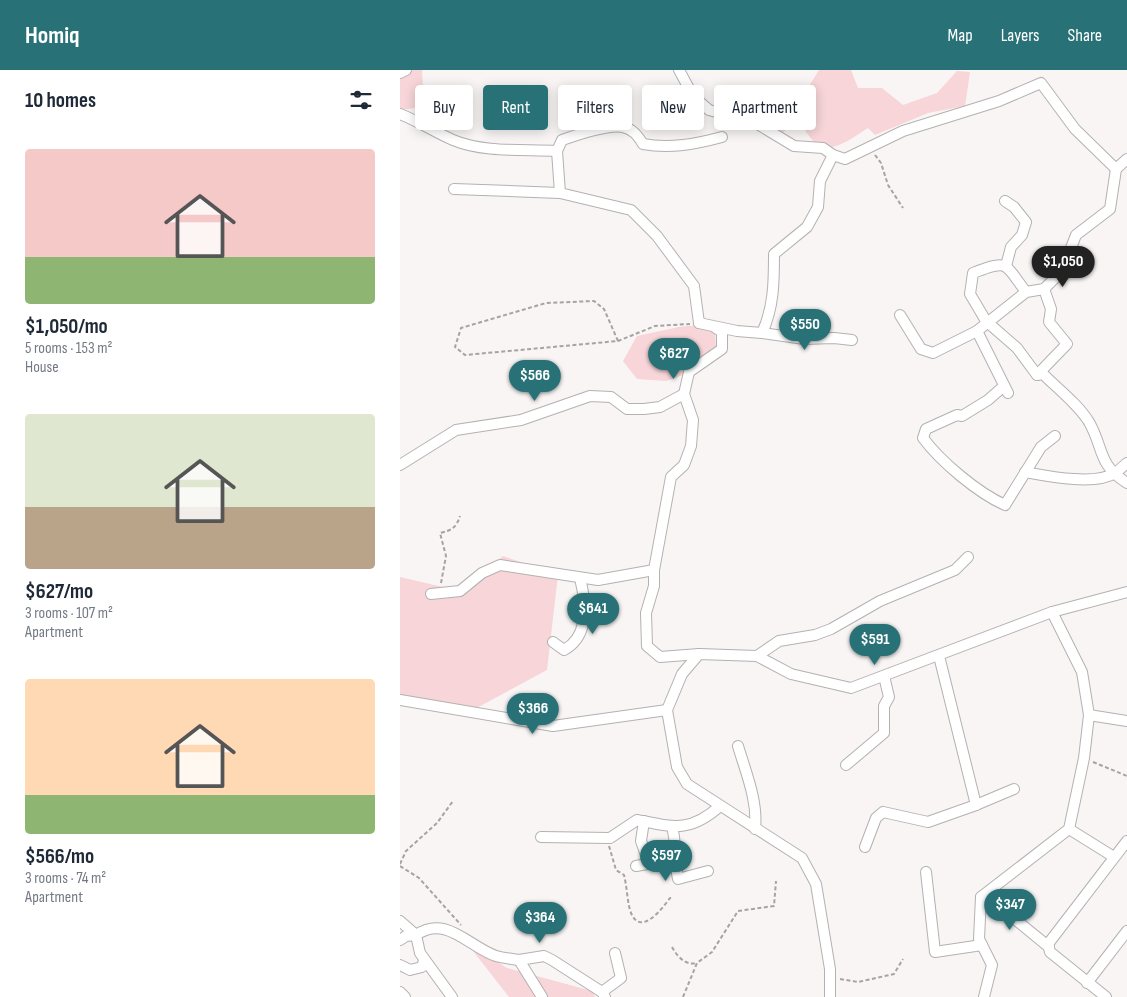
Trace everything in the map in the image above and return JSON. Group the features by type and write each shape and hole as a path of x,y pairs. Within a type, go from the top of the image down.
{"street":[{"path":"400,73 406,70"},
{"path":"679,70 693,96 709,110 756,123 794,146 823,148 833,155 845,159 903,131 999,101 1041,83 1075,129 1116,169"},
{"path":"400,114 427,125 453,140 471,145 557,151"},
{"path":"560,193 557,151 562,140 582,133 623,127 637,134 643,144 660,147 699,143 722,137"},
{"path":"762,333 768,320 773,298 774,254 807,227 818,207 820,181 833,155"},
{"path":"900,315 921,349 932,353 977,331 1026,292 1044,289 1062,271 1076,235 1110,209 1116,169 1127,159"},
{"path":"454,189 560,193 631,210 657,236 694,286 699,323"},
{"path":"1005,201 1014,207 1026,222 1022,236 1010,247 1006,266"},
{"path":"1026,292 1006,266 998,264 973,273 970,294 986,322 1017,348 1037,375"},
{"path":"1037,375 1067,344 1049,322 1051,309 1044,289"},
{"path":"699,323 737,331 804,339 834,338 852,340"},
{"path":"699,323 713,326 722,332 722,349 689,372 684,394 693,420 691,446 684,465 671,477 654,570 654,586 646,613 647,646 660,657 700,654 757,656 791,674 851,688 1052,612 1127,592"},
{"path":"977,331 1006,389 962,416 956,415 926,429 922,438 932,451 992,499 1006,505 1041,447 1055,436"},
{"path":"1037,375 1043,374 1089,422 1107,467 1127,483"},
{"path":"400,466 456,430 521,420 590,396 611,397 627,409 644,410 660,407 684,394"},
{"path":"1025,472 1065,478 1095,478 1114,474 1127,463"},
{"path":"757,656 779,641 815,635 831,629 880,601 955,570 968,557"},
{"path":"436,593 460,591 482,573 500,565 598,580 654,570"},
{"path":"553,642 564,650 572,646 582,630 584,596 580,578"},
{"path":"984,997 992,965 979,939 981,897 1069,828 1084,758 1089,715 1082,672 1052,612"},
{"path":"700,654 682,674 668,710 677,767 687,784 802,858 816,884 830,979 830,997"},
{"path":"939,656 976,805"},
{"path":"846,765 884,734 884,706 889,696 884,676"},
{"path":"400,700 553,726 668,710"},
{"path":"1089,715 1127,721"},
{"path":"738,746 751,784 751,798 756,816 755,829"},
{"path":"866,847 876,818 882,812 928,822 1014,789"},
{"path":"541,837 610,838 637,820 677,828 706,818 720,806"},
{"path":"636,866 647,864 648,861 641,841 644,821"},
{"path":"672,826 676,840 675,868 678,879 708,871"},
{"path":"1069,828 1114,857"},
{"path":"1106,997 1050,952 1048,944 1127,841"},
{"path":"926,872 935,952 982,945"},
{"path":"981,897 995,903 1049,947"},
{"path":"400,921 416,935 420,953 424,960 452,997"},
{"path":"400,940 432,927 442,927 462,936 466,942 497,956 520,960 544,956 603,994 621,978 614,953"},
{"path":"1087,983 1127,931"},
{"path":"400,956 410,970"},
{"path":"400,965 410,970 422,967 424,960"},
{"path":"520,960 542,997"},
{"path":"400,992 405,997"}],"path":[{"path":"868,148 881,163 888,184 903,208"},
{"path":"618,341 604,309 594,301 546,303 461,328 455,347 465,356 618,341 655,326 699,323"},
{"path":"436,593 446,556 440,533 452,530 457,525 460,516"},
{"path":"1084,758 1127,776"},
{"path":"453,801 437,822 406,851 400,865 419,878 461,926 462,936"},
{"path":"610,838 609,848 616,870 624,875 630,912 635,919 643,922 650,921 660,913 670,898 673,898"},
{"path":"672,947 678,957 692,964 697,963 712,952 738,911 774,906 777,896 776,881"},
{"path":"830,979 858,982 894,974 903,959"},
{"path":"683,997 697,963"}],"shaded area":[{"path":"400,70 422,70 423,85 415,85 415,108 400,110"},
{"path":"819,70 851,70 858,88 882,88 903,105 937,93 957,71 970,72 965,106 928,113 875,135 868,128 842,144 827,148 815,143 805,130 816,130 816,85 810,85"},
{"path":"709,324 715,330 716,348 683,375 666,381 637,379 623,361 637,336 679,327"},
{"path":"503,556 558,575 547,670 471,711 400,706 400,577 460,591"},
{"path":"466,942 507,968 592,991 595,997 509,997"}]}
